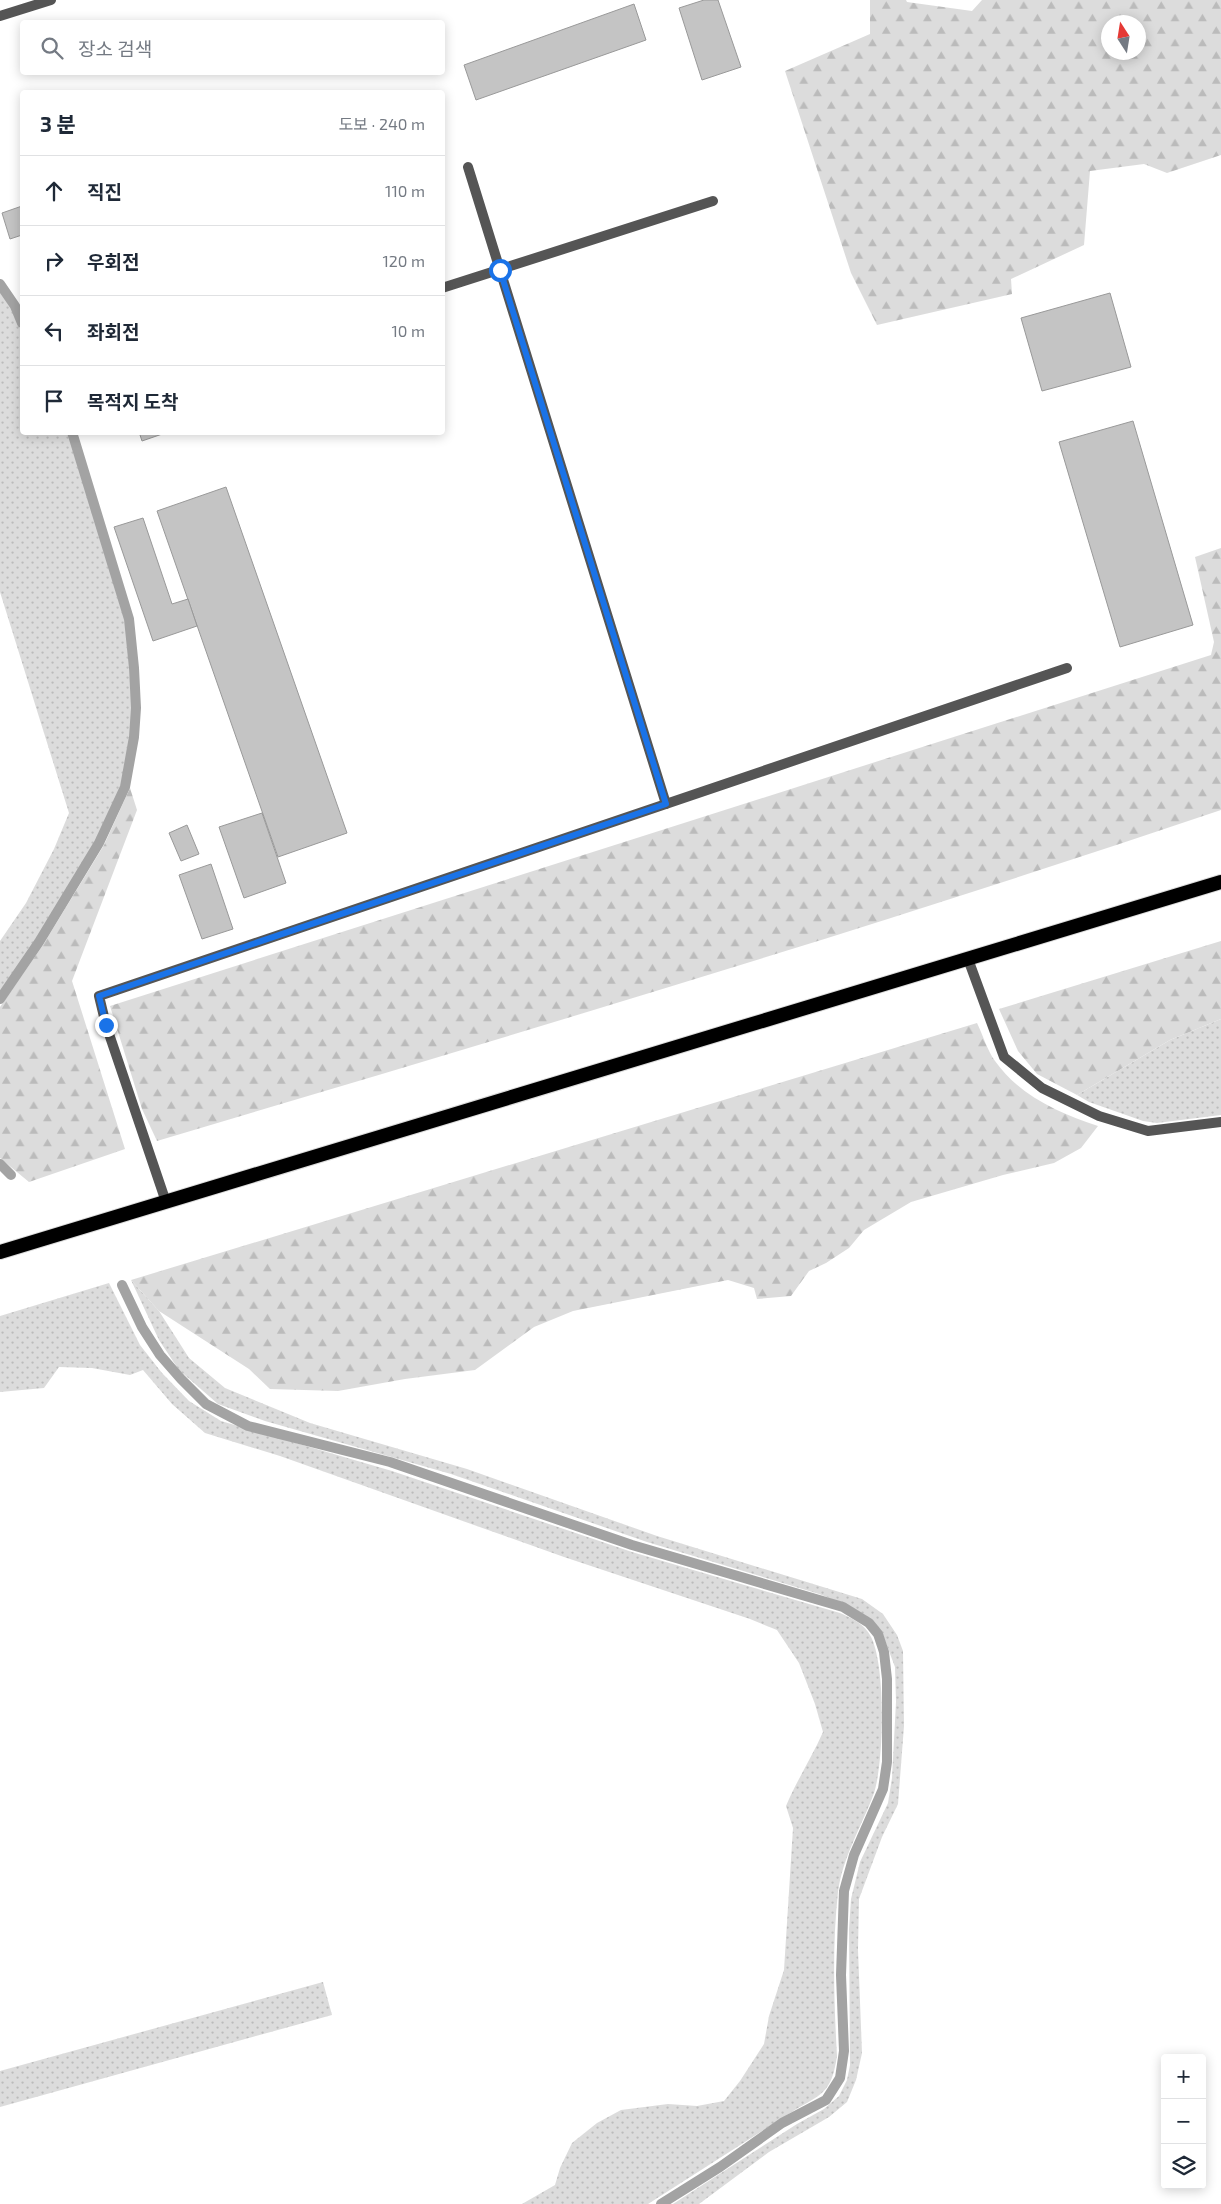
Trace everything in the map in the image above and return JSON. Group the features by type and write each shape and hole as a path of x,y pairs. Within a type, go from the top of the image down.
{"highway":[{"path":"0,1252 1221,882"}],"street":[{"path":"0,16 51,0"},
{"path":"468,167 666,804"},
{"path":"445,287 713,201"},
{"path":"166,1202 106,1025 99,996 1067,668"},
{"path":"968,959 1004,1057 1042,1088 1099,1116 1148,1131 1221,1122"}],"green space":[{"path":"870,0 906,0 907,2 972,11 982,0 1221,0 1221,155 1167,173 1144,164 1090,171 1084,245 1011,279 1012,294 877,325 851,273 785,71 870,34"},
{"path":"0,291 12,307 20,328 20,435 69,435 126,620 132,708 130,736 121,785 96,842 36,941 0,992 0,941 26,903 54,849 69,813 0,592"},
{"path":"1221,548 1221,810 824,939 157,1141 142,1109 110,1006 1211,655 1214,642 1195,557"},
{"path":"130,788 137,810 72,981 125,1149 29,1182 0,1158 0,1007 43,945 104,845"},
{"path":"1221,941 1221,1019 1170,1040 1077,1095 1037,1074 1018,1051 999,1009"},
{"path":"1221,1019 1221,1115 1157,1123 1143,1121 1089,1102 1077,1095 1170,1040"},
{"path":"977,1023 992,1057 1016,1084 1041,1102 1098,1126 1081,1148 1054,1163 1003,1175 911,1202 864,1230 849,1248 826,1263 809,1271 791,1296 757,1299 754,1288 728,1280 573,1311 534,1327 475,1370 405,1379 338,1391 270,1389 249,1369 159,1311 131,1280"},
{"path":"131,1280 159,1311 189,1358 225,1388 310,1423 467,1469 657,1536 862,1599 883,1614 897,1635 903,1651 904,1726 898,1804 882,1837 859,1899 858,1950 862,2053 856,2080 847,2102 829,2117 769,2152 699,2204 673,2204 797,2124 824,2109 839,2096 847,2080 850,2065 849,1929 851,1899 860,1862 888,1803 892,1778 896,1702 895,1667 881,1630 866,1616 850,1606 819,1594 647,1542 451,1474 265,1421 218,1404 179,1370 159,1340"},
{"path":"109,1283 140,1345 162,1373 189,1401 221,1421 392,1471 632,1552 840,1613 855,1621 868,1632 874,1645 881,1686 882,1735 880,1759 874,1793 848,1854 840,1879 835,1933 834,1974 837,2056 830,2083 821,2093 648,2204 522,2204 555,2185 560,2168 572,2143 597,2123 621,2110 668,2104 697,2106 724,2101 740,2081 764,2044 769,2016 784,1970 793,1828 786,1806 823,1732 815,1704 799,1663 777,1630 750,1619 564,1557 280,1456 205,1433 172,1404 143,1370 130,1375 92,1368 59,1367 44,1388 0,1392 0,1316"},
{"path":"323,1982 332,2015 0,2107 0,2071"}],"building":[{"path":"704,0 718,0 741,67 702,80 679,8"},
{"path":"634,4 646,40 476,100 464,65"},
{"path":"20,207 20,236 10,239 2,213"},
{"path":"1110,293 1131,367 1042,391 1021,318"},
{"path":"1133,421 1193,625 1120,647 1059,442"},
{"path":"140,435 159,435 142,441"},
{"path":"226,487 347,833 278,857 157,511"},
{"path":"143,518 172,604 188,599 197,626 153,641 114,527"},
{"path":"262,813 286,883 244,898 219,827"},
{"path":"187,825 199,854 181,861 169,833"},
{"path":"211,864 233,929 202,939 179,875"}],"waterway":[{"path":"0,284 15,306 20,318"},
{"path":"0,999 39,942 99,843 125,787 134,737 136,708 129,619 73,435"},
{"path":"0,1164 11,1175"},
{"path":"122,1285 142,1327 160,1355 181,1379 206,1404 248,1426 390,1462 632,1545 843,1607 869,1623 878,1634 884,1652 887,1679 887,1762 883,1789 854,1855 844,1891 841,1975 844,2051 840,2078 826,2100 782,2123 720,2167 661,2204"}],"route":[{"path":"106,1025 99,996 666,804 500,270"}]}
